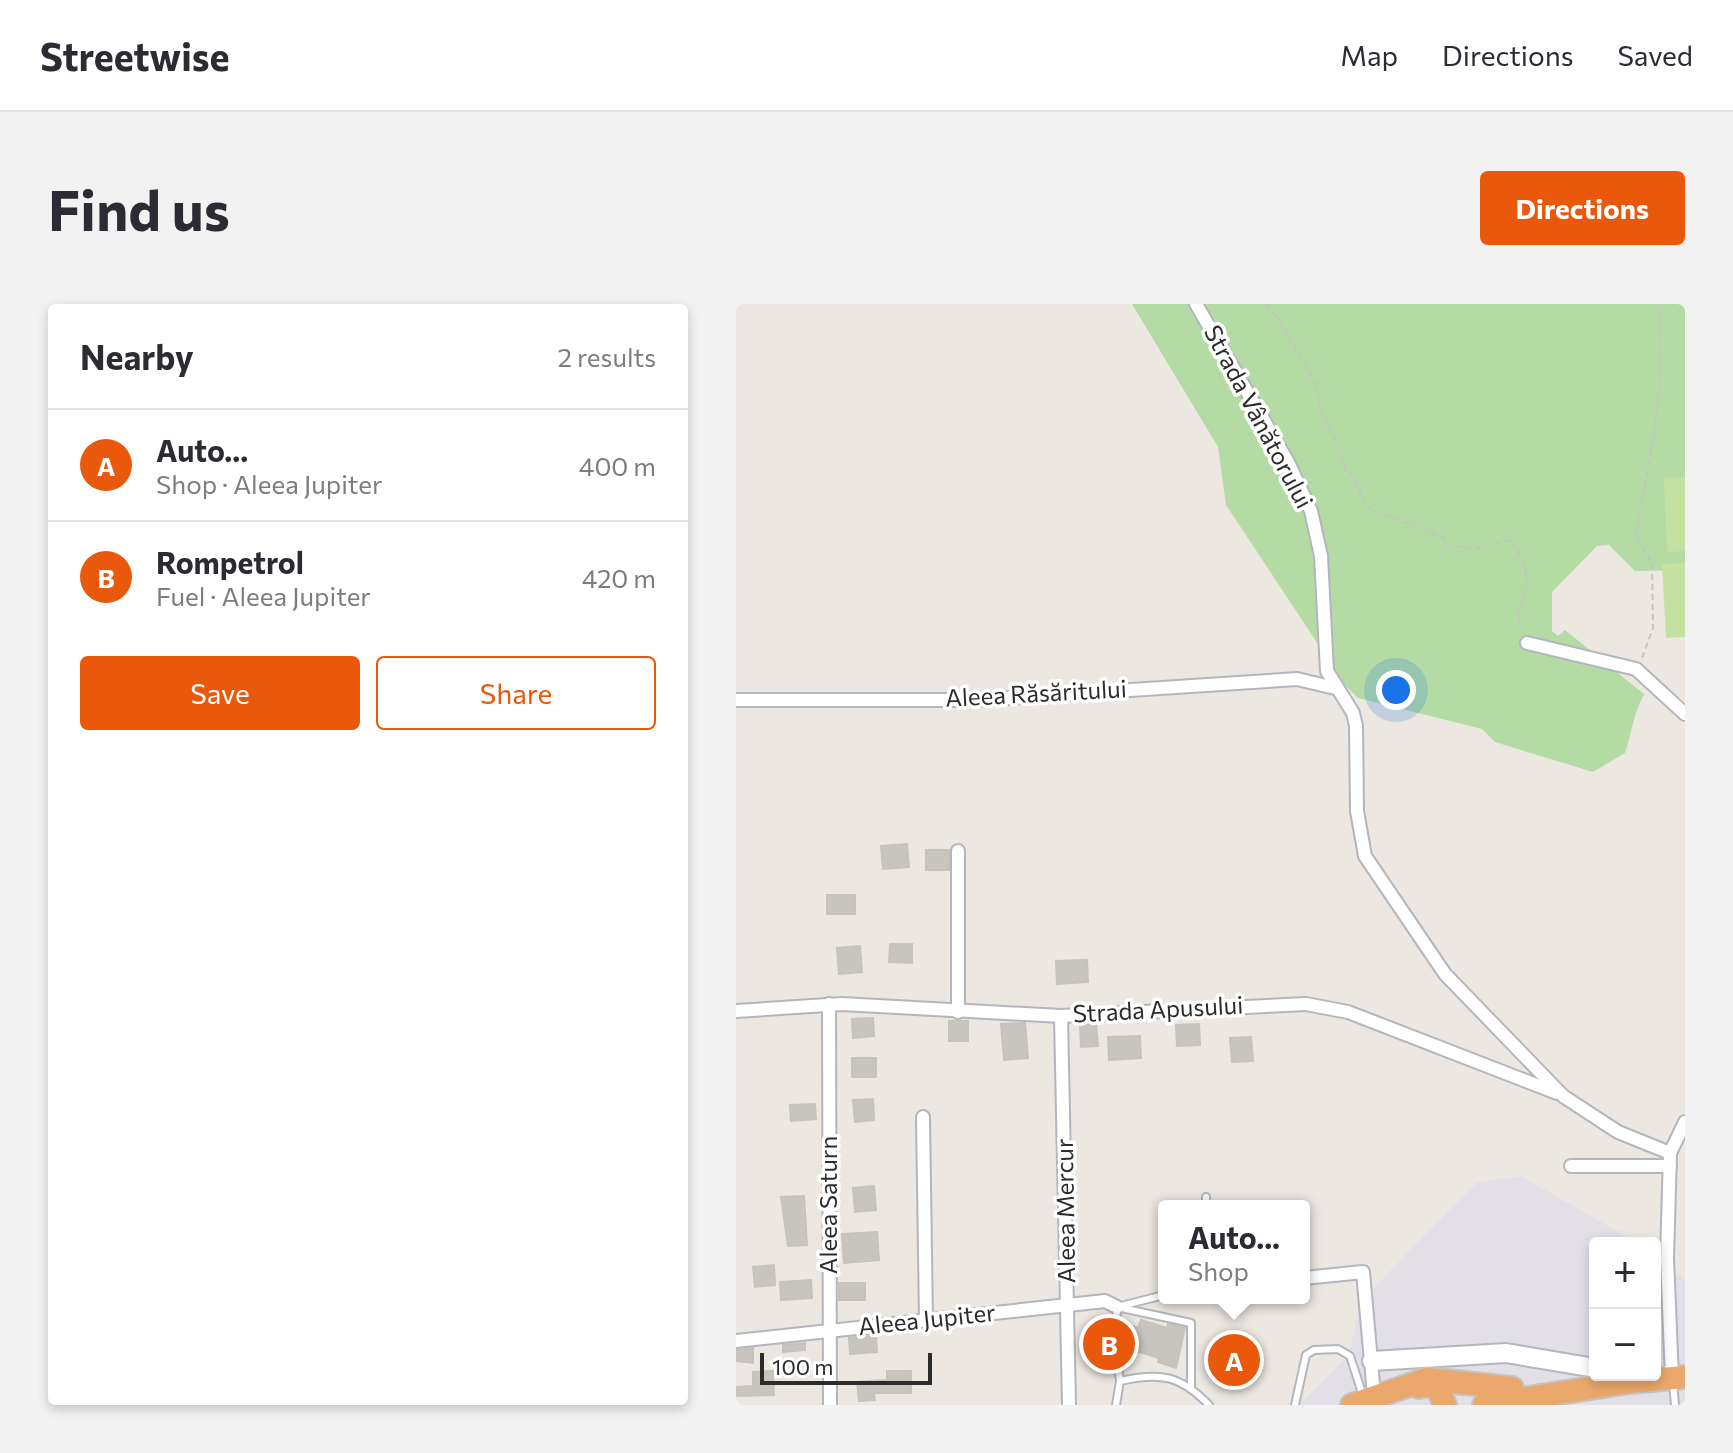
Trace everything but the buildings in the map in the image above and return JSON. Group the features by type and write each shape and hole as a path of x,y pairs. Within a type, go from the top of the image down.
{"highway":[{"path":"1360,1401 1427,1379 1512,1388 1585,1389"},
{"path":"1485,1405 1585,1389 1612,1381"},
{"path":"1360,1401 1411,1398 1428,1385 1441,1397 1512,1388"}],"street":[{"name":"Strada Vânătorului","path":"1196,304 1288,462 1311,511 1321,556 1327,671 1353,713 1356,726 1359,833 1365,856 1455,987 1563,1096 1604,1124 1670,1159"},
{"path":"1527,643 1636,669 1685,714"},
{"name":"Aleea Răsăritului","path":"736,700 978,700 1297,679 1335,688"},
{"path":"958,851 958,1012"},
{"name":"Strada Apusului","path":"736,1011 829,1004 1061,1016 1267,1004 1319,1006 1348,1012 1563,1096"},
{"name":"Aleea Saturn","path":"829,1004 830,1405"},
{"name":"Aleea Mercur","path":"1061,1016 1069,1405"},
{"path":"923,1117 926,1320"},
{"path":"1679,1377 1667,1258 1670,1159 1685,1122"},
{"path":"1571,1166 1670,1159"},
{"path":"1310,1277 1363,1272 1372,1361 1360,1401"},
{"name":"Aleea Jupiter","path":"736,1341 1105,1301 1117,1307"},
{"path":"1372,1361 1506,1353 1589,1367"}],"lane":[{"path":"1117,1307 1158,1297"},
{"path":"1116,1405 1120,1381 1115,1346 1117,1307"},
{"path":"1117,1307 1191,1323 1191,1386"},
{"path":"1295,1405 1306,1355 1314,1350 1338,1349 1350,1356 1360,1401"},
{"path":"1120,1381 1143,1376 1169,1378 1191,1386 1209,1405"},
{"path":"1675,1405 1679,1377"}],"path":[{"path":"1266,304 1280,321 1316,385 1323,417 1333,434 1345,468 1355,477 1365,507 1443,537 1448,546 1478,548 1511,540 1527,568 1526,591 1517,614 1527,643"},
{"path":"1636,669 1653,628 1652,563 1635,536 1654,444 1661,383 1663,348 1658,304"}],"shaded area":[{"path":"1521,1176 1628,1237 1589,1237 1589,1381 1661,1381 1661,1259 1685,1280 1685,1405 1299,1405 1349,1354 1361,1301 1476,1183"}],"green space":[{"path":"1132,304 1685,304 1685,570 1635,571 1609,545 1597,546 1552,592 1552,631 1558,636 1565,630 1644,694 1625,753 1593,772 1495,742 1482,729 1358,698 1345,685 1226,505 1218,447"},
{"path":"1685,477 1685,551 1667,552 1664,478"},
{"path":"1685,563 1685,637 1666,638 1662,564"}],"place":[{"name":"Rompetrol","path":"1109,1344"},
{"name":"Auto...","path":"1234,1360"}]}
